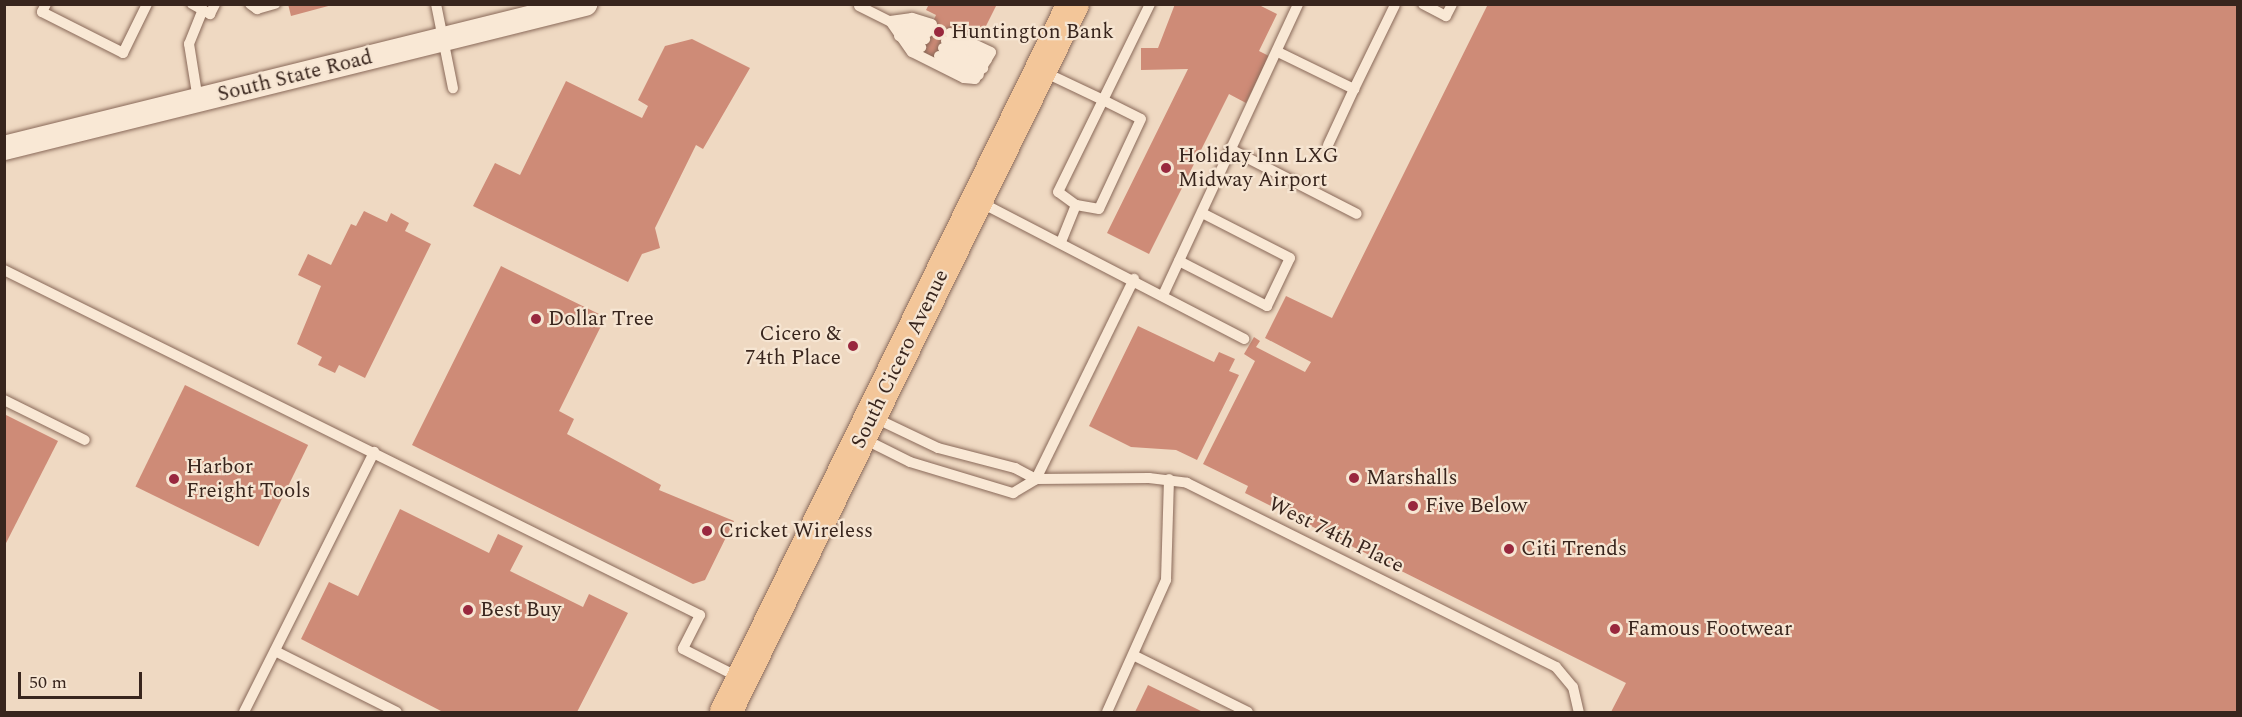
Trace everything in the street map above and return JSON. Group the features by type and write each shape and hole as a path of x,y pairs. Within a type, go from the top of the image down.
{"main road":[{"name":"South Cicero Avenue","path":"726,712 1073,4"}],"street":[{"name":"South State Road","path":"4,148 585,4"}],"lane":[{"path":"46,4 42,12 123,53 147,4"},
{"path":"192,4 210,14 215,4"},
{"path":"250,4 257,9 275,4"},
{"path":"436,4 453,87"},
{"path":"1041,70 1103,100 1141,119 1099,209 1076,205 1058,192 1103,100 1150,4"},
{"path":"1423,4 1446,16 1452,4"},
{"path":"1164,293 1299,5"},
{"path":"1328,145 1395,5"},
{"path":"859,6 926,35"},
{"path":"198,100 189,44 202,10"},
{"path":"890,21 903,19 926,35"},
{"path":"890,21 897,35 912,52 964,78 985,63"},
{"path":"897,35 926,35"},
{"path":"985,63 945,44 985,63"},
{"path":"1278,52 1354,89"},
{"path":"1232,150 1357,214"},
{"path":"977,201 1164,293 1176,307 1244,339"},
{"path":"1060,242 1076,205"},
{"path":"1179,261 1267,306 1286,267 1290,258 1202,213"},
{"path":"4,270 700,615 683,649 742,679"},
{"path":"1036,479 1134,279"},
{"path":"4,400 85,440"},
{"name":"West 74th Place","path":"867,428 910,462 1012,493 1036,479"},
{"name":"West 74th Place","path":"867,428 1015,468 1036,479 1169,479 1187,483 1556,667 1573,687 1579,712"},
{"path":"244,712 374,452"},
{"path":"1107,712 1135,656 1166,580 1169,479"},
{"path":"275,651 397,712"},
{"path":"1135,656 1248,712"}],"building":[{"path":"288,4 332,4 332,5 291,16"},
{"name":"Huntington Bank","path":"929,4 997,4 980,38 954,25 937,60 919,51 936,15 926,10"},
{"name":"Holiday Inn LXG Midway Airport","path":"1175,4 1257,4 1277,14 1259,51 1269,56 1246,103 1229,94 1149,254 1107,233 1188,69 1141,70 1141,48 1158,48"},
{"path":"1488,4 2238,4 2238,712 1611,712 1626,683 1245,493 1248,486 1203,464 1255,361 1244,354 1254,337 1260,341 1256,347 1305,372 1311,362 1265,338 1286,296 1332,318"},
{"path":"692,39 750,68 703,149 696,145 655,228 660,248 642,254 628,282 473,206 495,163 520,175 566,81 642,118 648,106 638,100 665,46"},
{"path":"364,211 387,222 391,213 409,223 405,231 431,244 365,378 339,365 335,373 318,365 322,357 297,344 321,286 298,275 308,254 331,265 351,224 356,226"},
{"path":"501,266 599,314 602,324 559,411 574,419 567,434 661,485 659,490 734,521 705,580 693,584 412,445"},
{"path":"1138,326 1214,362 1219,352 1235,359 1229,371 1239,375 1197,460 1176,450 1131,447 1089,426"},
{"path":"185,385 308,445 259,547 135,487"},
{"path":"4,414 58,441 4,547"},
{"name":"Best Buy","path":"400,509 489,553 498,534 523,546 510,571 583,607 589,594 628,613 577,712 443,712 301,639 329,582 358,596"},
{"path":"1148,685 1203,712 1135,712"}],"place":[{"name":"Huntington Bank","path":"939,32"},
{"name":"Holiday Inn LXG Midway Airport","path":"1166,168"},
{"name":"Dollar Tree","path":"536,319"},
{"name":"Cicero & 74th Place","path":"853,346"},
{"name":"Marshalls","path":"1354,478"},
{"name":"Harbor Freight Tools","path":"174,479"},
{"name":"Five Below","path":"1413,506"},
{"name":"Cricket Wireless","path":"707,531"},
{"name":"Citi Trends","path":"1509,549"},
{"name":"Best Buy","path":"468,610"},
{"name":"Famous Footwear","path":"1615,629"}]}
